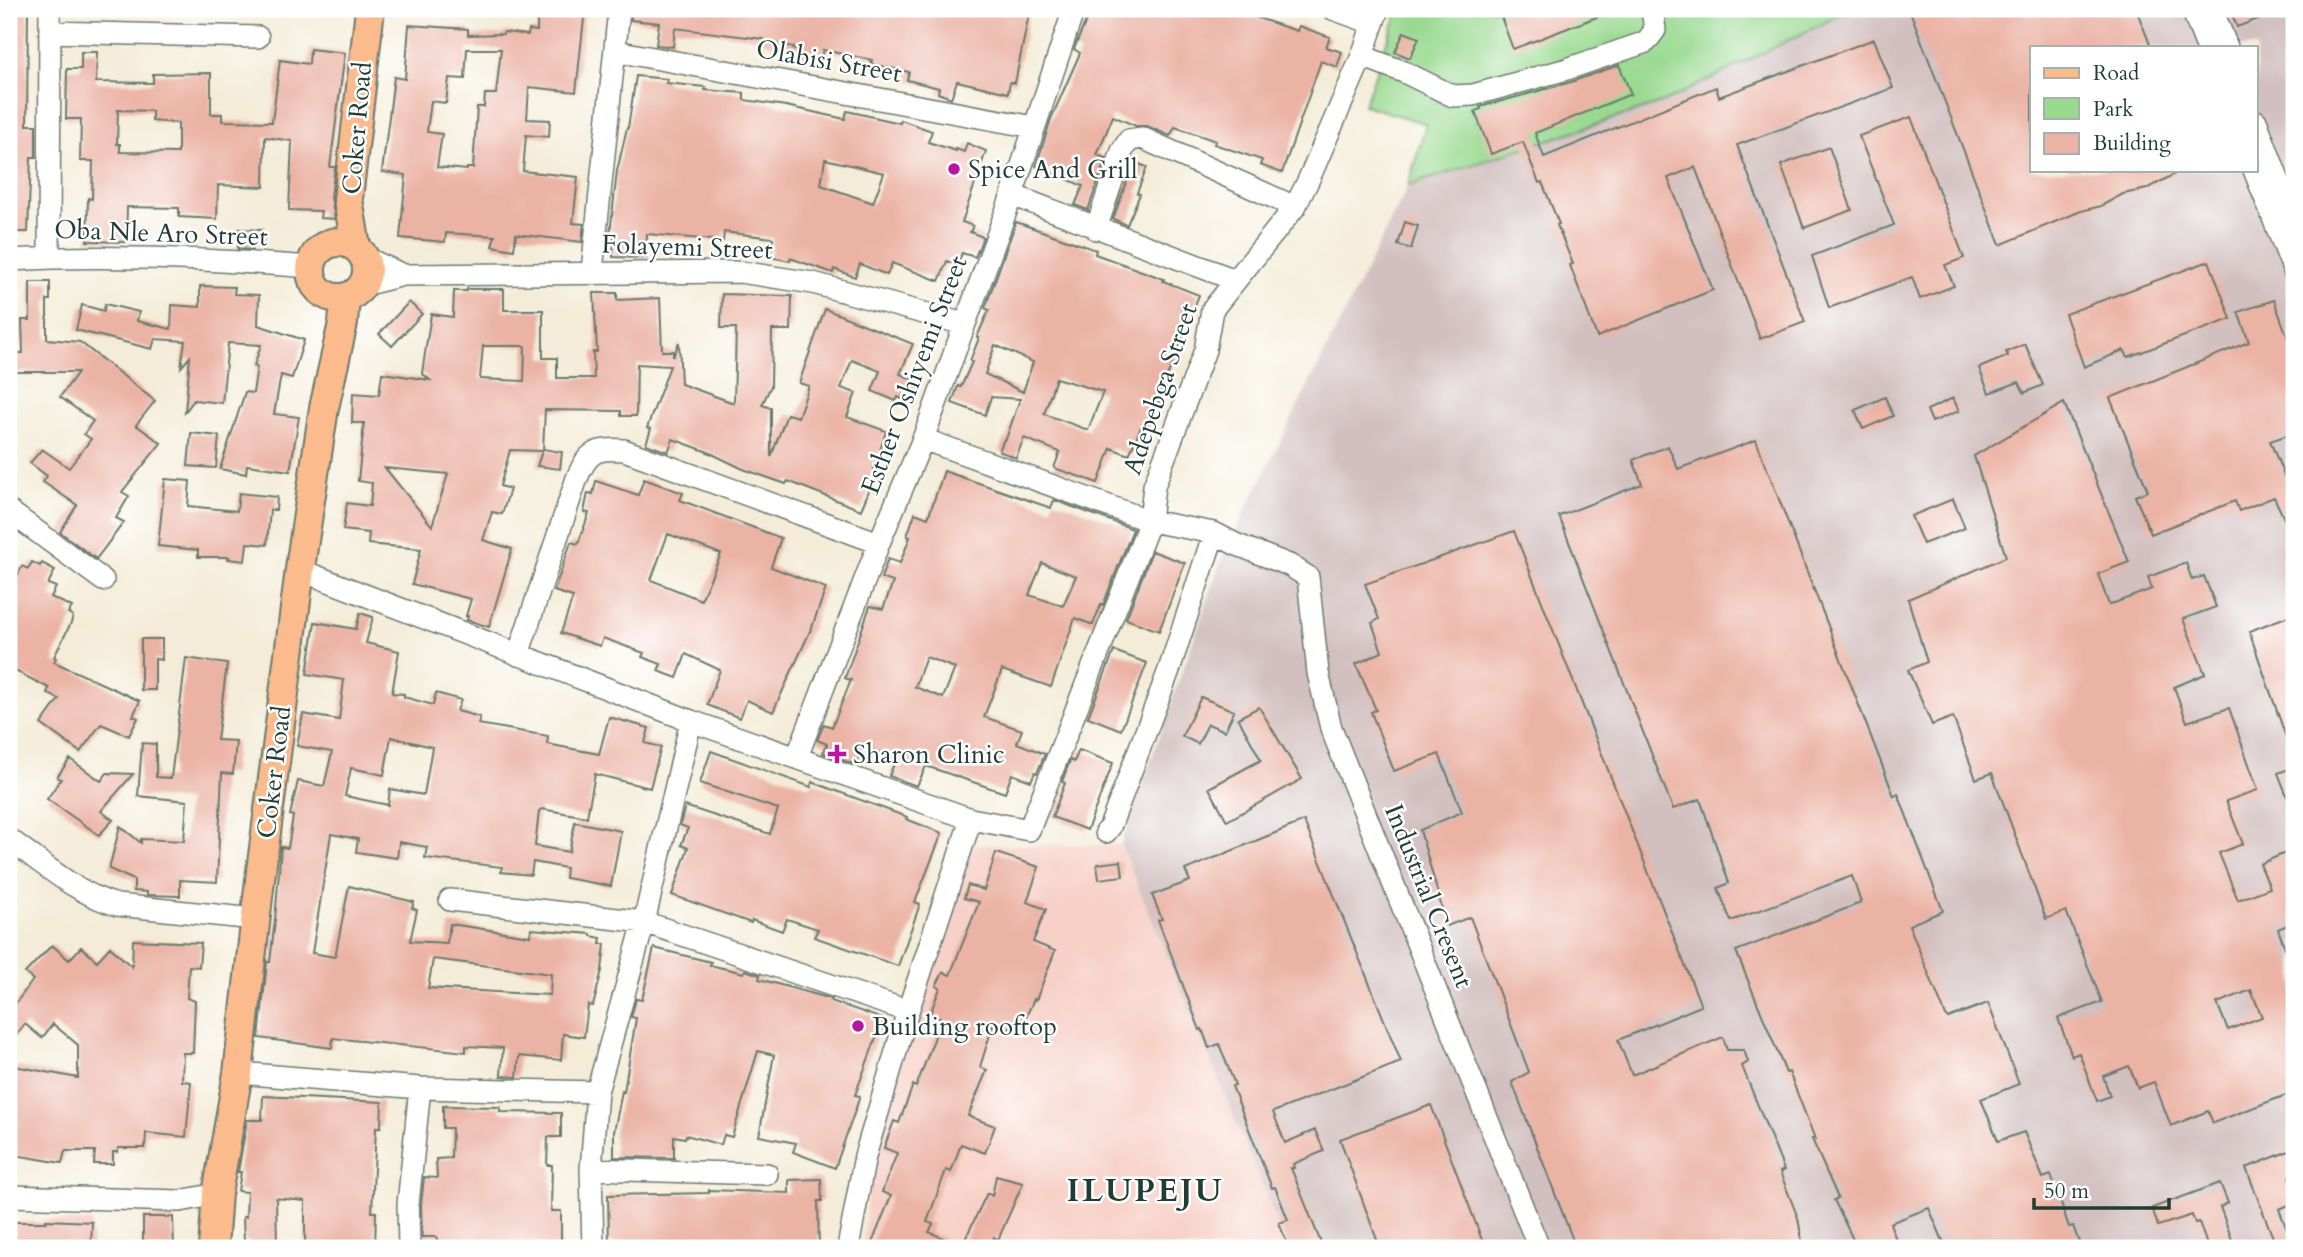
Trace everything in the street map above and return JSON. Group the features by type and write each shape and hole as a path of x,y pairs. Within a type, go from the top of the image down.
{"main road":[{"name":"Coker Road","path":"212,1248 217,1194 238,1073 300,570 324,408 343,323 348,272 348,199 370,9"},
{"path":"311,267 316,253 348,272"}],"street":[{"path":"49,257 50,9"},
{"path":"592,271 619,9"},
{"name":"Esther Oshiyemi Street","path":"797,757 878,543 923,439 1012,195 1074,9"},
{"path":"1333,9 1375,16"},
{"path":"1362,56 1405,72 1453,96 1473,95 1567,69 1646,42 1655,30 1651,9"},
{"path":"2192,9 2207,46"},
{"path":"2212,9 2227,46"},
{"name":"Adepebga Street","path":"971,819 1029,830 1157,523 1154,486 1205,350 1212,310 1295,207 1362,56 1375,16"},
{"path":"50,32 258,37"},
{"name":"Olabisi Street","path":"615,51 1034,127"},
{"path":"2258,126 2294,221"},
{"path":"1096,229 1122,151 1129,140 1142,138 1295,207"},
{"path":"2255,172 2294,271"},
{"path":"1012,195 1235,280"},
{"name":"Oba Nle Aro Street","path":"9,260 49,257 234,261 311,267"},
{"name":"Folayemi Street","path":"348,272 403,275 592,271 740,272 813,283 964,324"},
{"path":"923,439 1157,523 1214,533 1169,670 1110,827 1105,832"},
{"path":"517,655 577,478 591,453 608,449 624,450 878,543"},
{"path":"9,511 103,580"},
{"name":"Industrial Cresent","path":"1214,533 1289,565 1308,577 1318,673 1331,728 1539,1248"},
{"path":"300,570 691,721 971,819 908,1011 865,1156 848,1248"},
{"path":"593,1248 591,1169 597,1092 644,922 691,721"},
{"path":"9,839 85,894 100,900 117,905 255,919"},
{"path":"450,900 644,922 908,1011"},
{"path":"238,1073 420,1088 597,1092"},
{"path":"408,1248 408,1204 420,1088"},
{"path":"591,1169 766,1174"},
{"path":"9,1196 180,1200 217,1194"}],"shaded area":[{"path":"1852,9 2294,9 2294,1248 1288,1248 1121,845 1223,556 1408,186 1664,102"},
{"path":"973,845 1121,845 1288,1248 863,1248 875,1113"}],"green space":[{"path":"1399,9 1852,9 1664,102 1408,186 1426,124 1364,105"}],"building":[{"path":"9,9 28,9 27,125 36,125 36,157 31,157 28,232 9,232"},
{"path":"537,9 585,9 576,92 529,87 527,119 550,120 549,137 526,135 523,171 578,177 573,223 584,224 582,242 516,234 514,250 492,246 495,236 446,233 445,242 400,238 406,175 382,172 394,77 405,79 409,25 468,29 468,35 504,32 528,35 529,30 537,31","holes":["467,49 501,49 496,94 485,94 484,107 477,107 473,168 467,170 437,167 442,134 427,132 431,101 446,103 449,78 465,79"]},
{"path":"632,9 1030,9 1015,83 1010,82 1008,93 957,81 951,98 938,93 939,88 907,80 909,72 871,64 872,60 823,50 820,61 798,56 799,51 793,49 794,47 763,42 764,39 675,28 673,47 656,45 659,23 631,20"},
{"path":"1091,9 1253,9 1249,15 1297,31 1299,26 1330,37 1326,47 1342,52 1337,67 1321,61 1282,173 1260,165 1262,160 1175,127 1170,136 1113,116 1097,155 1106,158 1088,210 1075,205 1083,186 1036,166 1051,119 1080,53 1074,49"},
{"path":"1513,9 1615,10 1513,49 1500,14"},
{"path":"2136,9 2151,46 2030,46 2030,172 2178,172 2147,189 2123,194 2101,206 2081,211 2000,245 1910,11"},
{"path":"2230,9 2281,9 2282,10 2237,27"},
{"path":"1404,32 1419,38 1410,58 1395,52"},
{"path":"1874,39 1893,88 1737,145 1805,322 1760,339 1695,167 1668,178 1713,290 1597,337 1570,265 1573,264 1557,225 1559,224 1523,142 1491,154 1475,111 1481,109 1480,107 1571,82 1619,65 1631,94 1535,133 1544,157 1716,87 1719,97"},
{"path":"310,49 345,53 330,167 335,167 331,197 335,219 320,218 321,211 289,210 292,141 265,137 264,187 218,185 217,219 179,217 179,208 127,207 126,242 87,241 88,198 92,199 93,161 80,161 81,119 66,119 67,69 81,69 81,52 97,52 96,82 153,83 153,74 211,73 211,114 222,114 222,121 272,122 280,60 309,64","holes":["118,110 152,111 152,121 178,123 178,153 120,152 120,144 117,144"]},
{"path":"636,76 667,79 666,83 706,87 705,90 744,93 744,100 845,119 847,111 900,123 901,120 932,131 928,142 964,152 967,143 986,151 962,222 973,226 970,232 983,237 975,257 962,253 957,265 947,261 939,281 892,263 887,275 860,264 855,277 834,269 833,273 790,258 790,261 770,257 773,238 724,232 723,241 647,234 646,258 613,257 614,234 610,234 617,171 628,128","holes":["825,159 884,173 873,203 821,185"]},
{"path":"1911,117 1964,258 1945,265 1954,286 1920,299 1912,277 1829,308 1812,256 1894,225 1859,136"},
{"path":"1829,147 1852,210 1804,228 1781,165"},
{"path":"1134,162 1147,167 1137,193 1140,194 1127,225 1113,219"},
{"path":"1016,222 1096,250 1095,254 1199,295 1167,377 1170,378 1146,429 1141,427 1129,455 1111,448 1098,483 1054,468 1060,452 1024,438 1016,458 999,451 1020,399 991,397 985,415 952,403 972,362 970,361 979,338 977,337 989,310 985,308","holes":["995,345 1033,362 1023,392 985,374","1056,378 1103,392 1088,430 1044,414"]},
{"path":"1405,222 1418,226 1411,249 1398,245"},
{"path":"239,229 263,230 263,244 252,243 252,250 238,249"},
{"path":"2209,261 2231,319 2128,357 2124,350 2084,367 2065,314"},
{"path":"30,282 50,282 47,339 80,342 155,401 136,425 161,443 122,492 129,496 116,518 124,522 96,559 60,532 77,505 43,482 47,476 30,463 42,449 69,468 91,439 84,434 93,421 60,397 78,372 9,372 9,353 23,353 22,320 30,320"},
{"path":"200,286 235,287 234,294 259,295 258,325 304,340 292,378 281,375 274,414 299,417 290,471 247,465 246,474 220,469 245,392 253,393 257,367 254,366 261,345 228,343 222,403 194,400 185,412 190,357 181,367 185,341 155,339 152,349 76,330 82,305 104,311 105,304 139,312 137,321 171,329 172,305 200,307"},
{"path":"504,289 504,310 543,310 543,358 557,358 557,378 594,378 593,352 597,352 594,293 617,293 617,300 660,298 662,351 673,351 673,357 679,342 681,384 734,403 736,328 721,328 722,294 792,296 791,330 772,330 771,386 762,405 771,408 771,457 787,414 798,417 809,386 799,383 825,309 913,344 900,374 919,382 910,402 898,397 896,401 872,391 880,371 852,360 841,388 856,393 847,417 886,431 874,469 877,471 861,510 788,481 786,484 743,469 673,439 668,452 646,444 651,429 647,428 670,366 637,364 636,416 621,416 621,411 545,410 543,449 562,452 560,469 537,466 542,451 510,450 500,486 510,489 502,514 492,512 483,540 512,549 489,627 467,620 471,599 412,584 421,549 368,544 369,533 343,530 347,503 370,506 372,483 358,481 364,423 352,423 353,393 379,395 382,373 430,380 422,373 431,314 453,317 454,291","holes":["483,346 525,346 524,381 480,379","385,468 448,474 432,526"]},
{"path":"2274,300 2294,355 2294,433 2270,441 2294,500 2294,540 2274,497 2239,511 2235,501 2151,534 2135,496 2148,491 2110,398 2249,342 2238,312"},
{"path":"409,302 422,314 392,346 379,334"},
{"path":"2025,344 2043,385 2024,393 2019,382 1989,393 1979,368 2008,356 2006,352"},
{"path":"1885,397 1893,416 1863,429 1855,410"},
{"path":"1953,398 1959,411 1932,422 1927,410"},
{"path":"2064,403 2129,562 2098,574 2109,605 2152,589 2148,577 2186,563 2192,580 2204,576 2216,607 2183,619 2205,674 2174,687 2187,722 2229,708 2258,790 2226,801 2243,844 2219,853 2238,900 2270,888 2260,864 2294,849 2294,922 2278,929 2294,973 2294,1092 2213,1123 2208,1111 2171,1126 2154,1082 2138,1088 2129,1066 2103,1076 2110,1096 2097,1101 2079,1053 2072,1056 2058,1018 2102,1002 2066,911 2046,919 1992,773 1976,779 1953,717 1932,725 1908,670 1927,662 1908,599 2006,557 1974,456","holes":["2251,990 2262,1017 2228,1030 2217,1003"]},
{"path":"191,433 219,436 216,468 188,466"},
{"path":"1756,440 1894,796 1898,794 1943,911 1909,925 1921,955 1948,1018 1988,1003 2019,1084 1981,1099 1998,1141 2024,1132 2043,1178 2051,1175 2069,1227 2073,1226 2081,1248 1946,1248 1929,1208 1890,1223 1899,1248 1857,1248 1834,1200 1838,1198 1812,1139 1815,1139 1789,1072 1786,1073 1736,951 1861,903 1852,876 1731,921 1718,888 1729,883 1700,799 1673,809 1559,516 1642,484 1633,460 1668,446 1678,469"},
{"path":"944,471 1051,508 1054,500 1133,529 1093,625 1075,618 1051,687 1002,670 984,717 1022,730 1017,743 1045,754 1031,781 1012,774 1005,793 926,766 917,786 889,776 896,759 863,746 856,765 823,753 827,744 817,740 824,724 832,727 851,680 845,678 870,606 883,609 893,582 881,578 888,559 900,563 910,537 907,536 915,513 928,518","holes":["1042,563 1076,576 1063,606 1029,595","926,657 955,668 943,698 915,687"]},
{"path":"165,479 190,481 188,506 237,511 239,493 277,497 276,510 270,510 267,545 247,543 245,561 228,559 229,557 198,557 198,550 158,546"},
{"path":"644,479 683,493 680,500 781,538 771,567 826,588 812,627 773,712 747,700 740,718 707,705 720,670 686,654 677,678 658,671 661,664 642,657 644,653 603,638 600,646 561,633 573,597 554,591 571,542 578,544 589,513 584,512 588,493 593,494 596,481 638,495","holes":["668,534 721,554 701,600 651,580"]},
{"path":"1953,499 1965,528 1923,544 1911,516"},
{"path":"1514,531 1701,1006 1618,1040 1632,1075 1723,1037 1727,1050 1744,1050 1748,1062 1742,1066 1784,1170 1780,1172 1798,1218 1802,1241 1780,1248 1576,1248 1512,1082 1529,1072 1470,917 1447,926 1420,830 1462,812 1439,754 1394,771 1371,712 1376,710 1356,664 1382,652 1372,623 1379,619 1365,584"},
{"path":"1152,551 1185,563 1159,631 1126,619"},
{"path":"32,562 40,566 42,563 55,570 48,584 56,587 51,597 72,607 68,613 73,616 71,623 54,662 140,701 133,716 138,718 129,736 101,724 80,752 41,724 59,699 47,693 49,688 9,668 9,593 22,566 28,569"},
{"path":"360,613 373,617 366,643 399,651 392,693 404,694 404,697 433,705 436,693 461,700 457,711 480,717 478,724 548,736 547,744 599,754 609,717 649,728 645,743 661,747 650,788 595,774 587,817 542,809 539,811 535,846 569,852 575,822 621,831 611,886 565,878 566,868 533,862 531,875 501,872 502,867 425,858 427,847 399,842 397,858 356,852 358,839 331,834 312,953 335,957 349,886 414,902 412,908 417,910 410,941 447,943 450,924 530,936 531,929 591,934 601,938 600,944 605,944 602,970 593,1006 588,1005 584,1037 563,1034 561,1060 519,1056 517,1077 501,1076 503,1048 466,1046 466,1052 333,1038 332,1048 259,1038 267,962 270,962 275,920 281,847 288,848 293,816 290,815 298,781 324,786 332,752 297,746 303,714 339,720 344,680 307,674 315,622 356,629","holes":["391,737 432,747 424,795 390,789 388,805 345,796 351,768 384,775","433,959 551,974 550,995 428,988"]},
{"path":"2294,614 2294,753 2292,754 2249,631"},
{"path":"141,639 162,639 162,660 155,659 155,690 141,690"},
{"path":"1114,651 1147,663 1121,730 1088,717"},
{"path":"186,658 227,664 217,740 236,741 233,774 222,773 217,882 180,880 180,896 147,895 147,892 134,891 134,880 109,869 120,826 141,843 141,839 184,841 187,801 138,796 142,743 156,744 156,777 171,778"},
{"path":"1201,697 1234,711 1225,731 1208,724 1198,744 1182,736"},
{"path":"1259,707 1302,779 1227,821 1209,788 1261,760 1238,718"},
{"path":"1079,750 1113,763 1087,830 1052,817 1065,783 1062,782 1070,760 1074,762"},
{"path":"711,751 811,787 812,782 907,817 906,819 942,833 915,902 920,904 898,966 814,937 818,929 787,919 782,931 672,895 688,848 681,845 688,828 680,825 685,806 770,834 778,809 700,783"},
{"path":"70,759 101,781 107,773 133,774 101,811 113,820 99,835 47,799 61,779 57,777"},
{"path":"2294,767 2294,811 2293,811 2278,773"},
{"path":"1304,821 1401,1062 1273,1112 1285,1143 1315,1130 1324,1151 1293,1164 1294,1168 1291,1168 1323,1248 1289,1248 1279,1223 1288,1220 1275,1187 1272,1188 1232,1086 1235,1085 1219,1044 1209,1048 1202,1029 1200,1030 1158,920 1162,919 1152,895 1190,881 1185,870"},
{"path":"996,853 1039,867 1027,902 1046,909 1033,942 1055,951 1036,1000 1034,999 1020,1030 1011,1026 1008,1032 993,1025 980,1067 987,1070 968,1116 995,1126 985,1153 961,1144 951,1172 946,1170 927,1222 933,1224 929,1232 943,1238 939,1248 870,1248 891,1196 882,1192 897,1153 884,1148 894,1121 899,1123 913,1085 916,1087 942,1018 930,1014 940,988 936,986 943,972 950,975 979,902 964,898 968,885 984,890"},
{"path":"1121,861 1123,876 1099,879 1097,864"},
{"path":"133,940 201,943 199,967 189,966 187,998 195,1001 193,1053 183,1053 182,1081 191,1082 186,1137 146,1133 145,1148 118,1148 118,1152 113,1152 113,1164 94,1164 95,1151 65,1151 62,1163 9,1154 9,1065 78,1078 78,1045 53,1024 42,1038 25,1024 9,1044 9,1012 33,980 25,973 52,945 69,960 81,947 97,961 110,947 132,967"},
{"path":"654,948 711,962 710,965 744,973 745,970 760,975 759,979 832,999 831,1001 883,1019 855,1095 860,1096 835,1168 793,1152 796,1143 759,1136 774,1055 758,1051 732,1137 724,1135 721,1145 686,1135 685,1138 674,1136 674,1158 614,1157 614,1132 622,1091 624,1092 636,1018 631,1017 636,999 642,1000"},
{"path":"263,1096 382,1102 381,1127 376,1127 372,1212 376,1212 375,1248 305,1248 305,1201 276,1198 277,1243 271,1244 271,1248 248,1248 248,1241 244,1241 243,1217 246,1217 247,1192 238,1191 241,1172 238,1172 247,1120 262,1120"},
{"path":"1431,1105 1485,1248 1380,1248 1340,1139"},
{"path":"443,1106 500,1107 500,1112 561,1113 561,1137 548,1137 547,1165 552,1165 551,1211 561,1211 561,1248 437,1248 437,1237 422,1237 424,1177 437,1178 436,1159 451,1158 452,1128 443,1128"},
{"path":"2294,1149 2294,1175 2290,1177 2294,1188 2294,1203 2279,1209 2294,1248 2277,1248 2246,1168"},
{"path":"996,1176 1023,1183 998,1240 994,1237 991,1248 961,1248 987,1193 992,1196"},
{"path":"821,1179 822,1201 818,1201 819,1248 740,1245 740,1248 639,1248 639,1243 609,1243 608,1195 709,1193 709,1190 789,1193 789,1180"},
{"path":"2220,1183 2228,1203 2220,1207 2235,1248 2208,1248 2199,1222 2195,1223 2192,1215 2158,1226 2152,1208"},
{"path":"143,1217 173,1217 174,1248 143,1248"},
{"path":"9,1222 92,1222 91,1248 9,1248"}],"place":[{"name":"Spice And Grill","path":"954,169"},
{"name":"Sharon Clinic","path":"837,754"},
{"name":"Building rooftop","path":"858,1026"}],"district":[{"name":"ILUPEJU","path":"1145,1190"}]}
